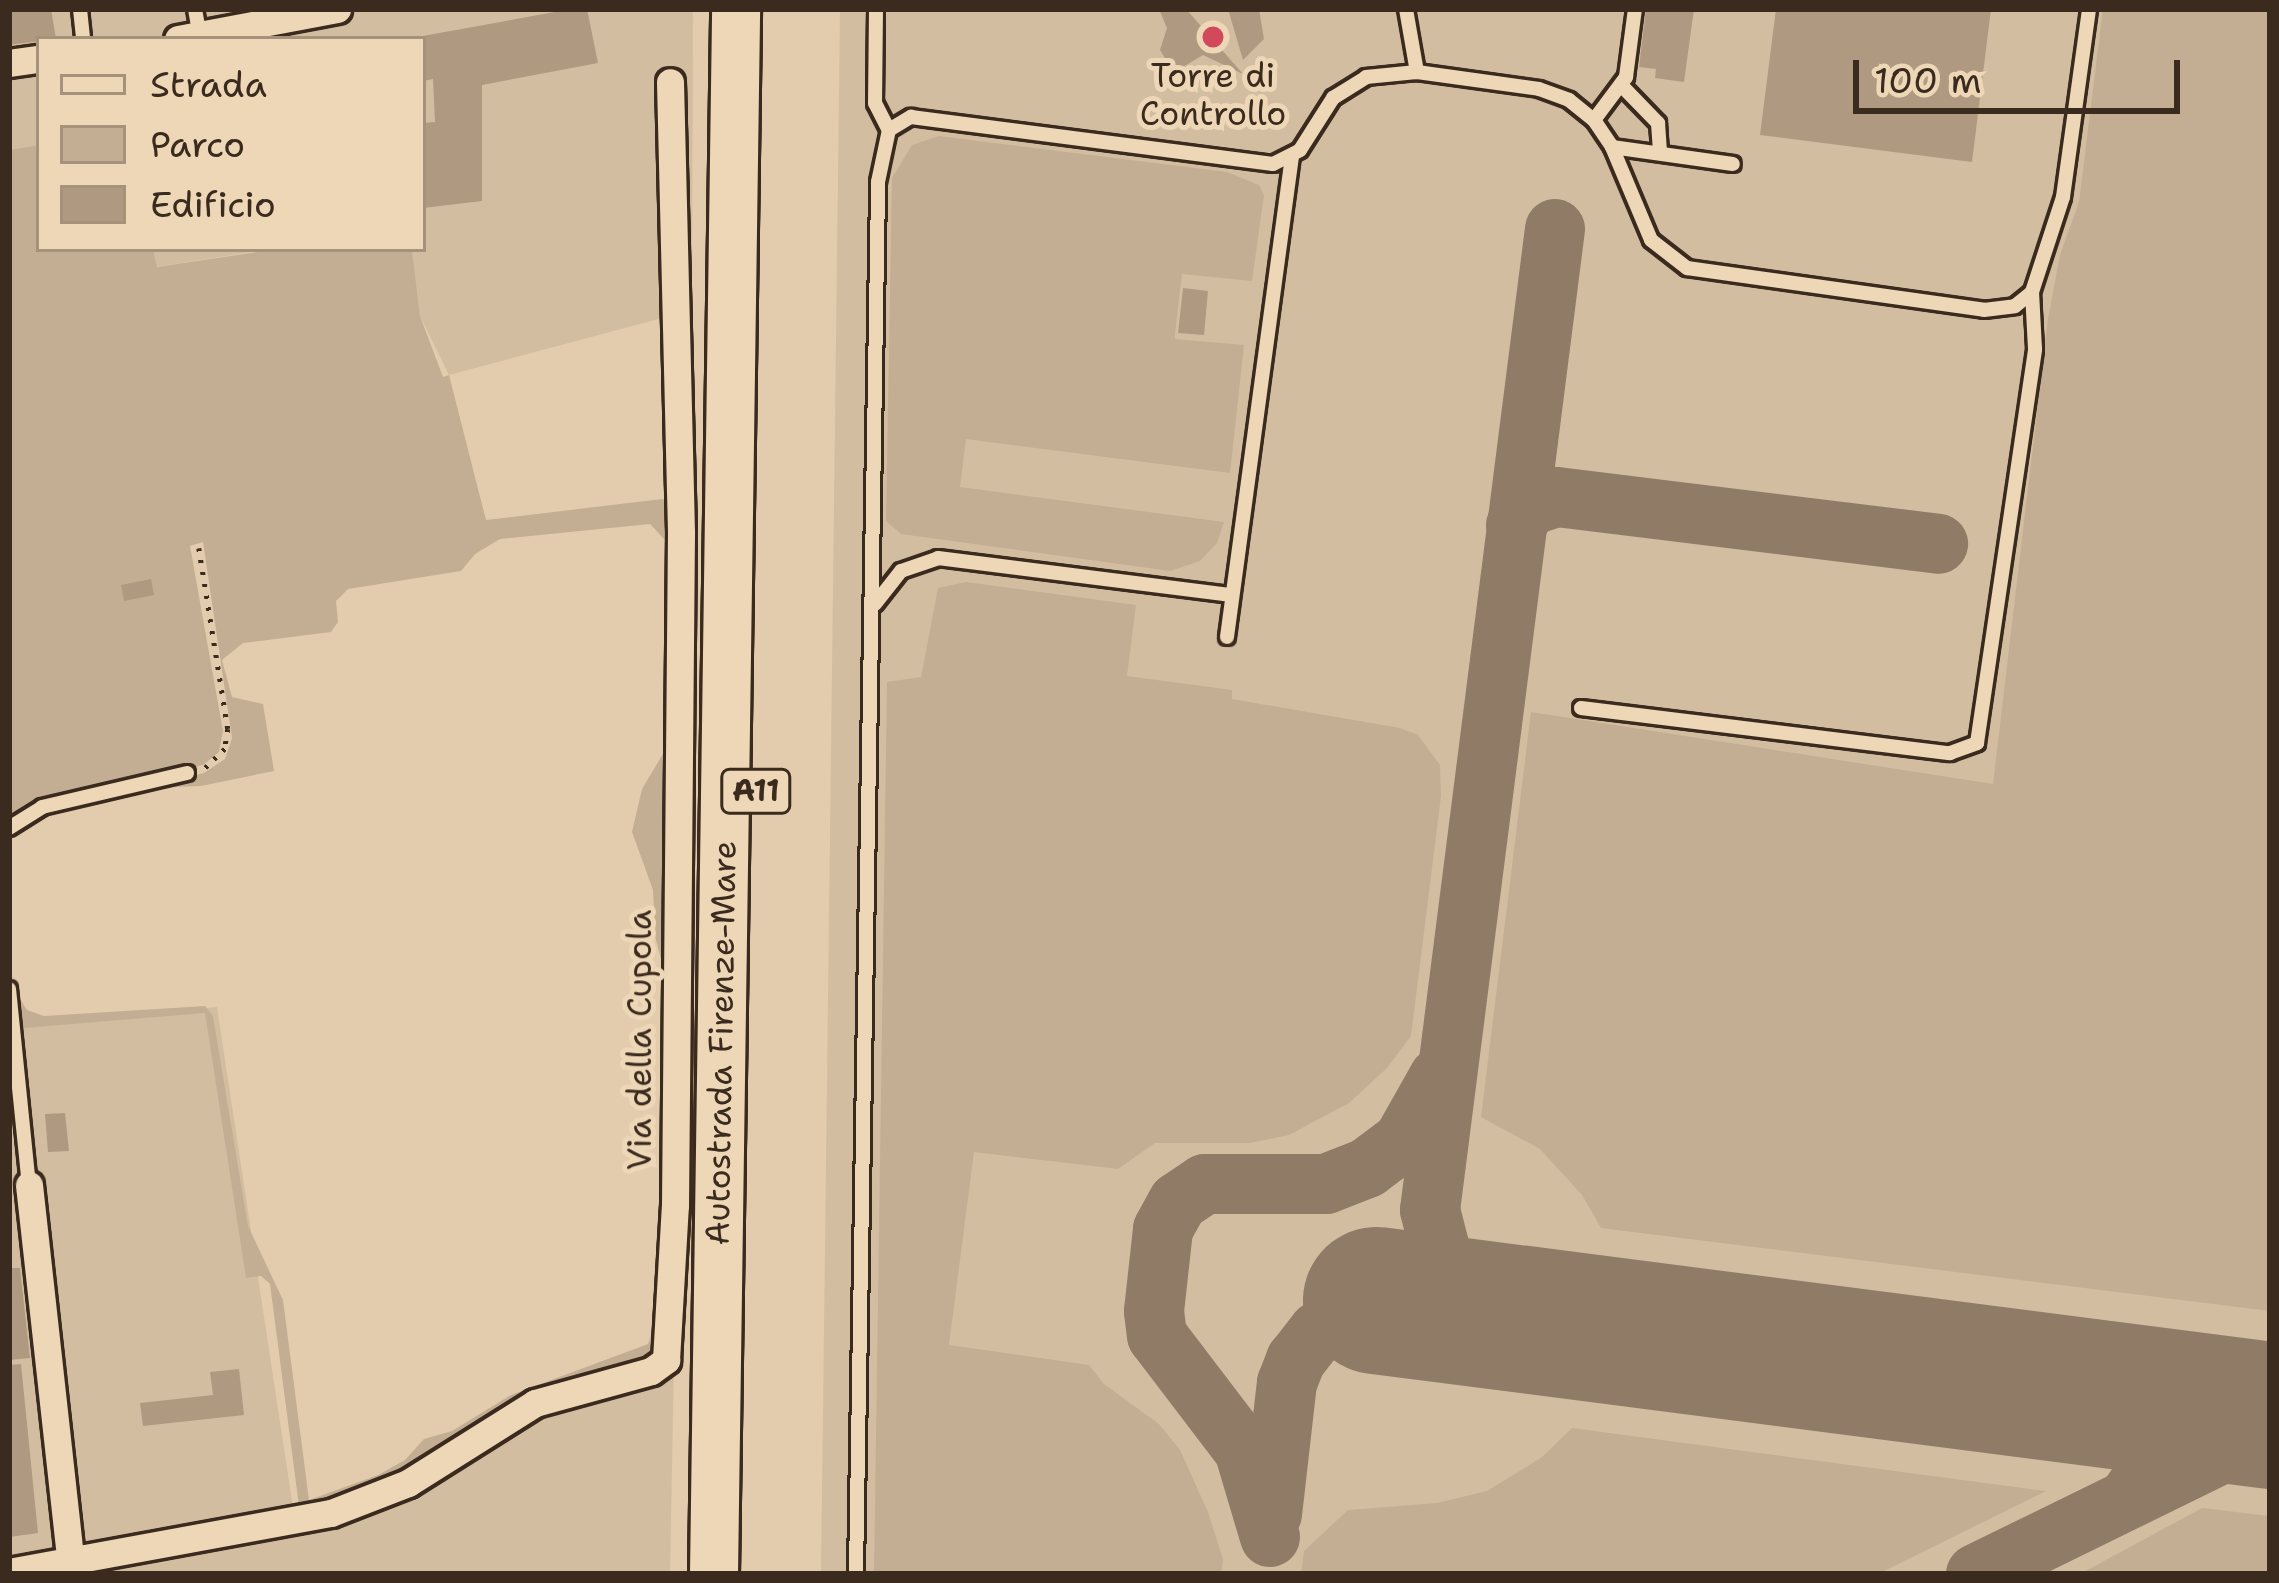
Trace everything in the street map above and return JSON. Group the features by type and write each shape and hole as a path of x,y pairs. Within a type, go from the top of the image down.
{"highway":[{"name":"Autostrada Firenze-Mare","path":"714,1574 736,9"},
{"name":"Autostrada Firenze-Mare","path":"746,1574 766,9"}],"street":[{"path":"191,28 337,9"},
{"name":"Via della Cupola","path":"9,1572 71,1564 138,1563 331,1513 384,1495 535,1403 651,1371 666,1360 675,1206 681,532 670,82"},
{"path":"28,1185 71,1564"}],"lane":[{"path":"856,1574 878,182 889,130 875,103 876,9"},
{"path":"1406,9 1417,72"},
{"path":"1594,120 1622,86 1635,9"},
{"path":"1227,637 1292,157 1346,88 1388,71 1539,88 1569,100 1594,120 1612,146 1651,240 1661,252 1697,272 1984,310 2015,306 2032,292 2043,272 2066,184 2089,9"},
{"path":"1622,86 1658,123 1660,153"},
{"path":"889,130 911,117 1264,164 1292,157"},
{"path":"1612,146 1733,164"},
{"path":"1581,708 1950,753 1977,743 2035,349 2032,292"},
{"path":"871,614 894,577 917,561 938,558 1232,596"},
{"path":"9,828 28,812 187,773"},
{"path":"9,989 28,1185"}],"path":[{"path":"187,773 215,763 227,739 199,548"}],"shaded area":[{"path":"9,9 693,9 692,310 449,375 420,316 412,252 426,252 426,36 36,36 36,146 9,150"},
{"path":"840,9 2270,9 2270,1574 821,1574"},
{"path":"154,252 252,252 156,267"},
{"path":"9,987 15,1022 217,1007 297,1534 395,1505 523,1416 674,1365 670,1574 9,1574"}],"green space":[{"path":"2103,9 2270,9 2270,1311 1601,1228 1582,1195 1540,1149 1481,1117 1531,712 1993,784 2048,319 2060,255 2079,202"},
{"path":"939,136 1227,172 1259,185 1264,195 1252,281 1182,274 1175,334 1175,339 1244,345 1230,473 966,439 960,487 1224,522 1217,543 1200,561 1170,571 901,534 886,521 892,178 912,145"},
{"path":"36,146 36,252 154,252 157,267 257,252 412,252 420,316 443,377 449,375 486,520 662,499 671,502 671,1166 661,1346 639,1368 531,1397 384,1486 300,1514 270,1284 261,1276 246,1278 205,1013 24,1028 15,1018 9,942 13,988 27,1010 44,1016 205,1006 213,1016 248,1226 283,1300 309,1500 378,1475 405,1460 424,1439 452,1431 511,1395 648,1344 660,1309 669,990 655,936 653,890 632,832 642,789 670,742 665,540 650,524 500,539 475,554 461,571 348,589 336,601 338,622 331,632 243,643 222,660 232,697 263,704 274,771 201,786 147,788 72,805 204,773 225,759 232,738 203,542 190,546 223,731 219,752 203,765 49,800 9,821 9,150"},
{"path":"966,582 1136,605 1127,676 1232,690 1232,699 1400,728 1418,735 1440,765 1441,796 1411,1036 1387,1068 1349,1103 1289,1135 1250,1143 1155,1143 1118,1169 974,1152 949,1345 1089,1365 1104,1384 1159,1424 1180,1450 1208,1512 1223,1559 1221,1574 874,1574 887,682 921,677 938,588"},
{"path":"1572,1428 2046,1491 1878,1574 1301,1574 1304,1551 1348,1510 1437,1503 1487,1491 1542,1457"},
{"path":"2202,1508 2270,1516 2270,1574 2080,1574"}],"building":[{"path":"9,9 51,9 56,36 36,36 36,42 9,45"},
{"path":"587,9 598,63 482,85 482,201 426,208 426,123 435,122 433,79 426,80 423,36"},
{"path":"1159,9 1186,9 1243,74 1203,55 1183,67 1168,63 1160,50 1167,28"},
{"path":"1228,9 1259,9 1264,39 1243,60"},
{"path":"1646,9 1694,9 1684,82 1655,78 1656,69 1639,67"},
{"path":"1776,9 1991,9 1972,162 1760,135"},
{"path":"1183,288 1208,291 1204,335 1178,333"},
{"path":"151,579 154,595 124,601 121,585"},
{"path":"65,1113 69,1151 48,1152 45,1114"},
{"path":"9,1268 20,1268 30,1358 9,1360"},
{"path":"21,1364 38,1533 9,1537 9,1365"},
{"path":"239,1369 244,1415 143,1426 140,1403 213,1395 210,1372"}],"taxiway":[{"path":"1555,229 1430,1210 1444,1265 1473,1295 1509,1312 1582,1325"},
{"path":"1516,525 1529,506 1557,497 1938,544"},
{"path":"1270,1537 1244,1450 1157,1336 1154,1311 1163,1229 1178,1202 1205,1184 1326,1184 1367,1168 1403,1141 1439,1077"},
{"path":"1272,1514 1287,1383 1296,1360 1319,1331 1338,1318 1373,1305 1401,1303"},
{"path":"2085,1392 2133,1411 2150,1435 2151,1465 2131,1495"},
{"path":"1976,1574 2270,1430"}],"runway":[{"path":"1376,1300 2270,1415"}],"place":[{"name":"Torre di Controllo","path":"1213,37"}]}
